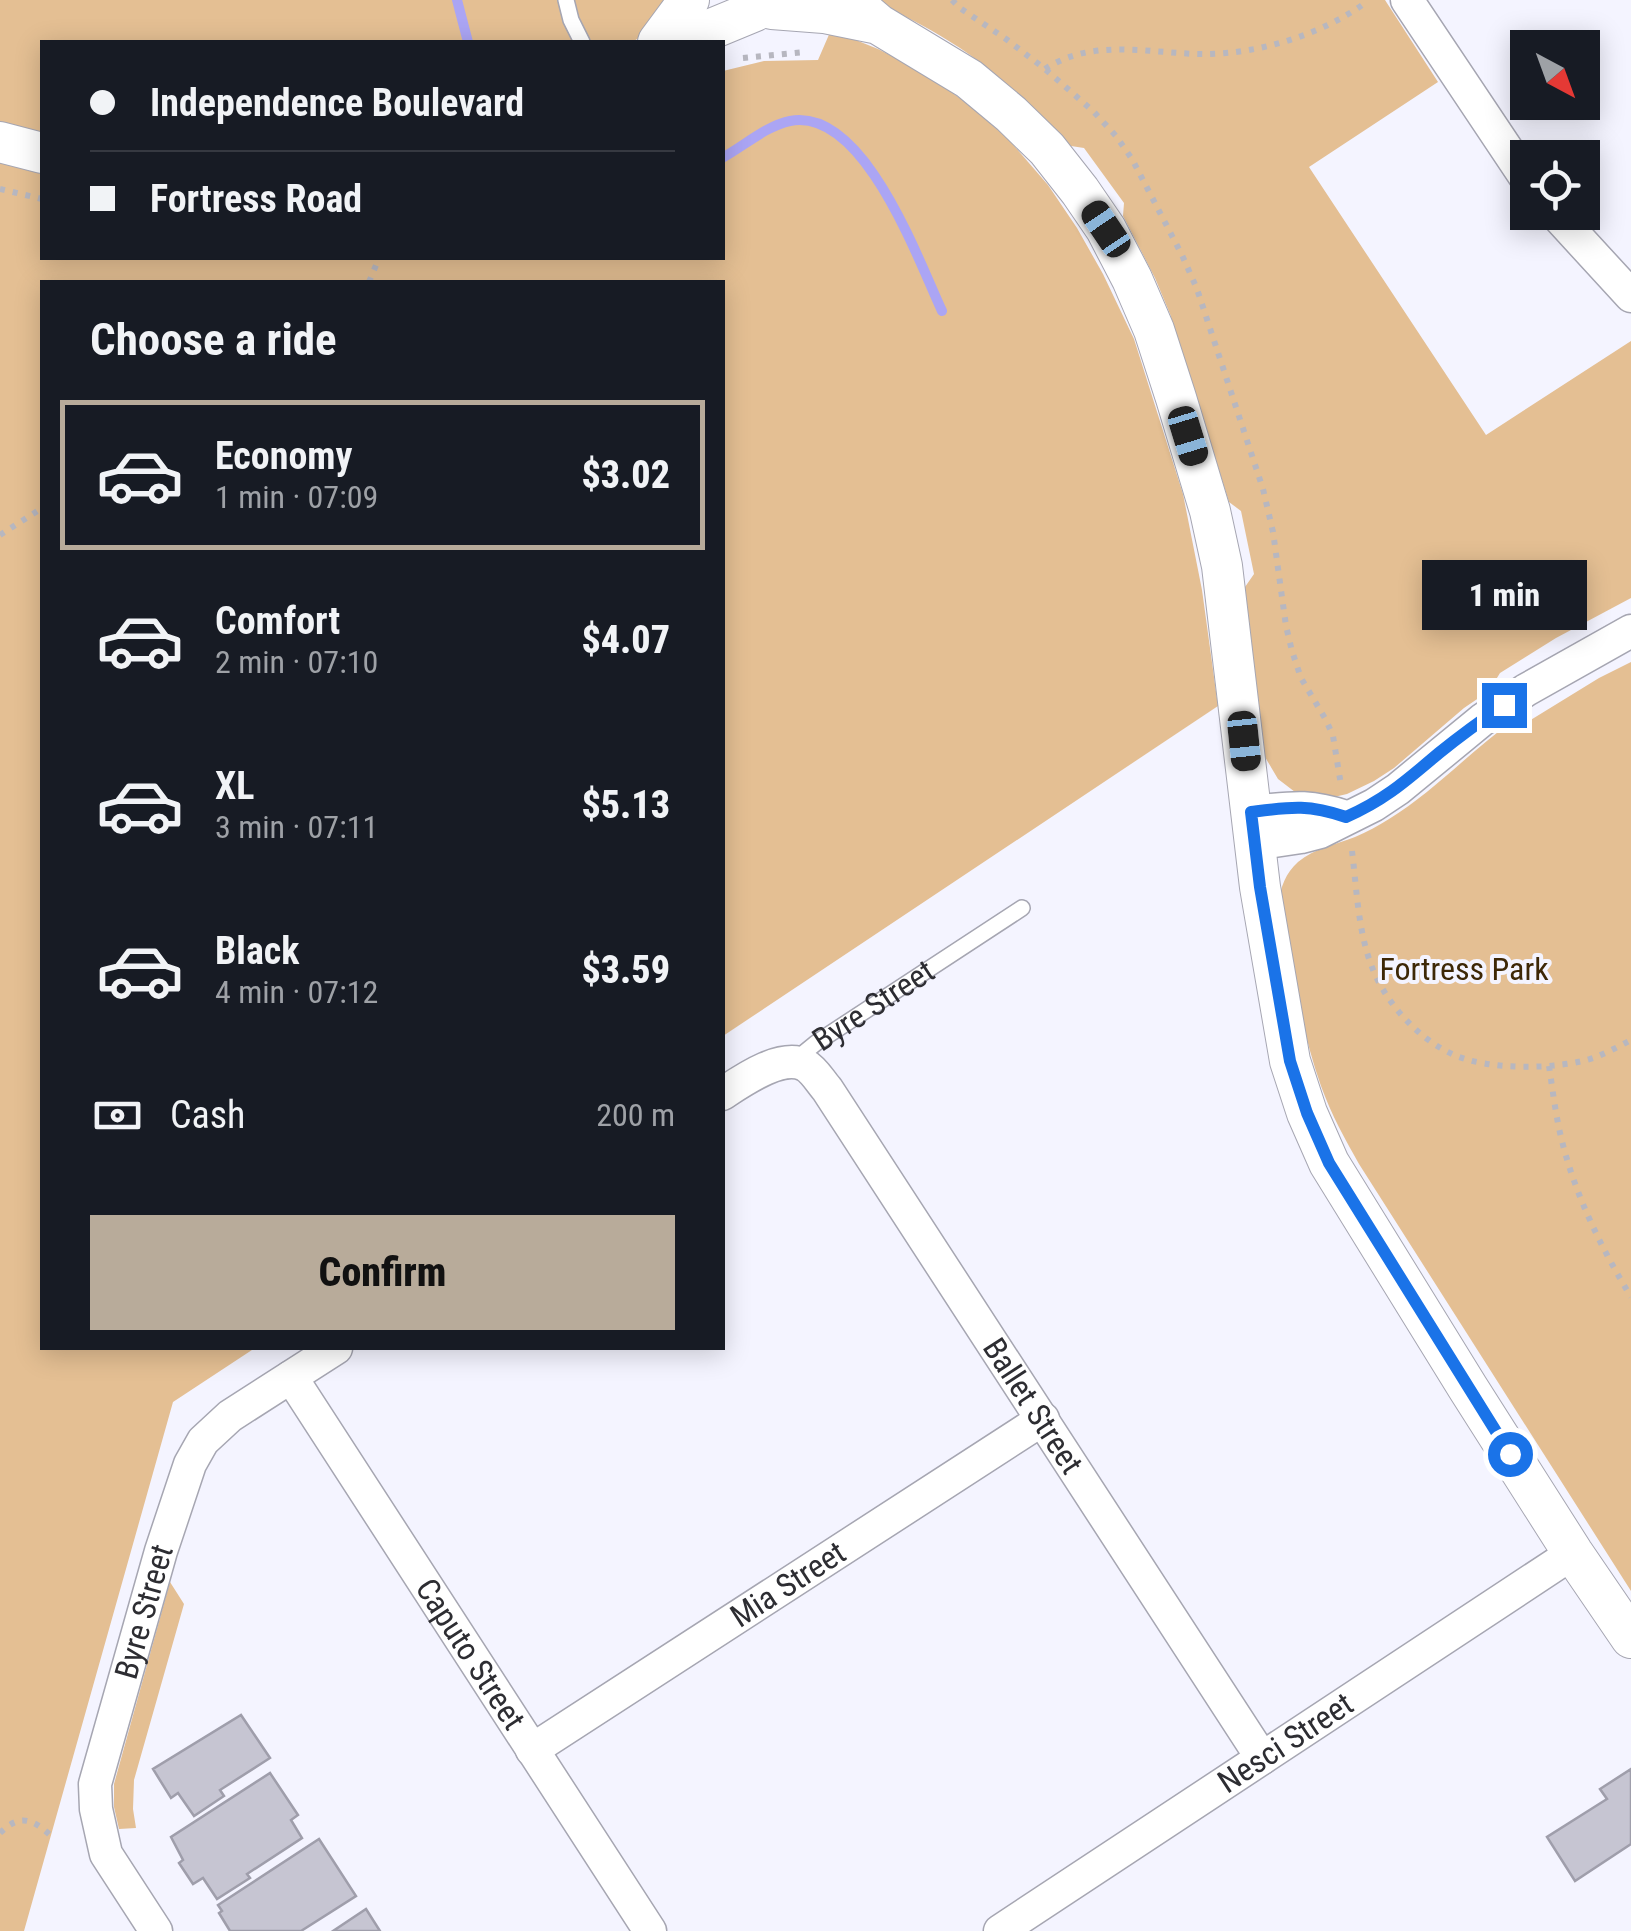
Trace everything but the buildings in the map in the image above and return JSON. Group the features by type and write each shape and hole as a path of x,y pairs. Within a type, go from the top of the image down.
{"street":[{"path":"659,40 689,0"},
{"path":"1407,0 1510,154"},
{"path":"684,40 760,5 828,14 864,12 969,79 1011,114 1047,149 1106,229 1154,330 1210,511 1222,566 1253,828 1290,1061 1307,1113 1329,1163 1398,1276 1572,1553 1631,1638"},
{"path":"0,142 40,152"},
{"path":"1570,230 1631,296"},
{"path":"1253,828 1298,807 1346,817 1374,805 1526,690 1631,631"},
{"name":"Byre Street","path":"725,1092 774,1065 798,1062"},
{"name":"Ballet Street","path":"798,1062 810,1068 827,1090 1262,1758"},
{"name":"Byre Street","path":"156,1931 106,1854 95,1784 161,1551 190,1464 203,1441 230,1416 333,1350"},
{"name":"Caputo Street","path":"291,1377 650,1931"},
{"name":"Mia Street","path":"532,1750 1042,1419"},
{"name":"Nesci Street","path":"1000,1931 1572,1553"}],"lane":[{"path":"566,0 581,40"},
{"name":"Byre Street","path":"798,1062 816,1043 1022,908"}],"path":[{"path":"952,0 1045,69 1116,136 1155,202 1197,289 1263,489 1292,651 1332,736 1364,938 1382,990 1415,1028 1452,1054 1478,1062 1549,1066 1596,1056 1631,1040"},
{"path":"1045,69 1068,57 1102,49 1205,54 1246,50 1315,30 1365,3"},
{"path":"0,189 40,199"},
{"path":"0,535 40,509"},
{"path":"1549,1066 1573,1179 1609,1260 1631,1297"},
{"path":"0,1833 20,1820 38,1825 51,1836"}],"green space":[{"path":"0,0 675,0 636,40 40,40 40,133 0,123"},
{"path":"877,0 1385,0 1438,82 1309,167 1486,435 1631,341 1631,598 1500,673 1489,691 1374,781 1334,797 1295,792 1278,779 1265,757 1245,587 1254,574 1241,511 1229,502 1170,314 1123,216 1124,203 1084,148 1071,146 992,72 957,46"},
{"path":"831,30 925,73 1010,141 1048,185 1077,228 1134,339 1183,494 1202,590 1218,706 725,1035 725,280 40,280 40,1350 252,1350 173,1402 24,1931 0,1931 0,163 40,173 40,260 725,260 725,71 764,61 818,60"},
{"name":"Fortress Park","path":"1631,662 1631,1591 1338,1126 1307,1041 1279,903 1287,876 1305,857 1381,824 1422,796 1517,718 1529,721"},
{"path":"170,1582 184,1604 134,1780 136,1828 119,1829 114,1784"}],"waterway":[{"path":"457,0 467,40"},
{"path":"725,156 790,121 817,123 842,138 885,192 942,311"}],"route":[{"path":"1504,705 1398,789 1346,817 1298,807 1251,812 1290,1061 1307,1113 1329,1163 1510,1454"}]}
